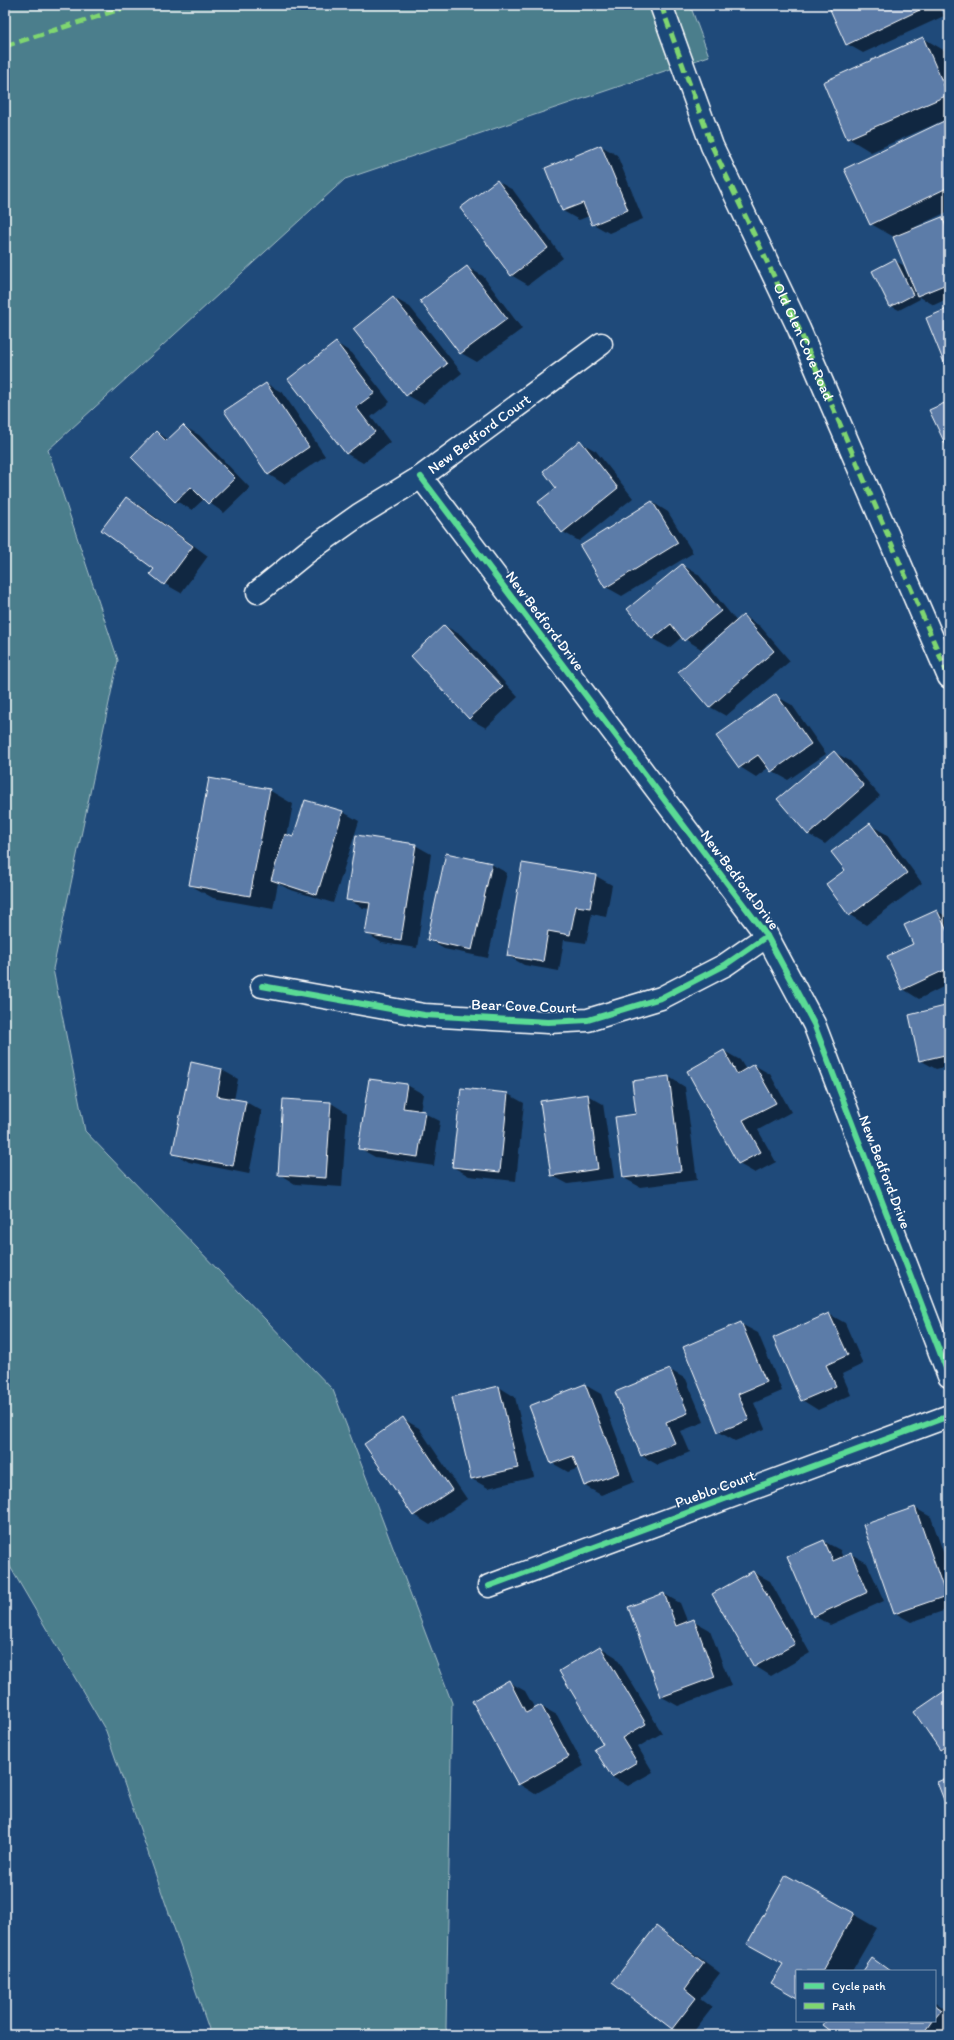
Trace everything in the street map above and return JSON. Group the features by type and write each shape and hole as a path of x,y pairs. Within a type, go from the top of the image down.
{"street":[{"name":"Old Glen Cove Road","path":"661,5 712,146 799,329 949,676"},
{"name":"New Bedford Court","path":"258,592 314,547 359,515 421,477 601,344"},
{"name":"New Bedford Drive","path":"421,477 767,936 814,1024 949,1376"},
{"name":"Bear Cove Court","path":"262,986 424,1015 548,1022 588,1020 661,998 725,965 767,936"},
{"name":"Pueblo Court","path":"489,1586 949,1416"}],"green space":[{"path":"5,5 690,5 709,56 345,179 48,450 118,660 53,969 85,1131 333,1390 452,1703 446,2028 448,2035 211,2035 106,1731 5,1558"}],"building":[{"path":"828,5 927,5 928,6 846,45"},
{"path":"923,37 948,95 847,139 823,82"},
{"path":"944,121 949,132 949,187 870,225 844,169"},
{"path":"601,145 628,210 592,225 583,203 562,211 545,168"},
{"path":"497,180 548,248 511,276 460,208"},
{"path":"942,217 949,233 949,283 917,296 893,237"},
{"path":"895,259 913,295 890,307 872,271"},
{"path":"467,266 507,319 460,354 420,301"},
{"path":"393,297 447,364 406,396 353,329"},
{"path":"949,308 949,375 926,318"},
{"path":"336,342 375,393 356,407 375,432 346,454 288,379"},
{"path":"266,383 309,447 268,475 224,411"},
{"path":"949,401 949,452 929,410"},
{"path":"183,425 235,478 208,504 191,487 175,502 131,457 156,431 166,441"},
{"path":"580,440 618,488 562,533 538,502 556,488 543,471"},
{"path":"126,497 193,546 164,585 150,574 154,569 101,530"},
{"path":"652,501 678,543 605,588 580,546"},
{"path":"682,564 721,611 684,641 671,624 652,639 627,609"},
{"path":"743,615 774,651 709,708 678,672"},
{"path":"444,625 503,687 469,719 411,656"},
{"path":"776,694 811,744 771,772 758,755 739,768 716,736"},
{"path":"834,751 864,786 808,835 777,799"},
{"path":"209,778 270,789 250,896 189,885"},
{"path":"305,800 343,811 317,895 271,880 285,834 293,837"},
{"path":"870,823 907,873 849,916 826,884 845,870 831,852"},
{"path":"356,835 416,844 401,940 365,934 370,903 346,900"},
{"path":"446,853 492,863 472,950 427,940"},
{"path":"522,863 596,875 590,908 576,906 570,935 548,931 543,962 507,956"},
{"path":"937,910 949,935 949,968 902,990 887,956 913,944 904,925"},
{"path":"949,1005 949,1054 919,1061 909,1015"},
{"path":"724,1050 737,1074 754,1064 776,1103 743,1120 761,1152 738,1164 687,1071"},
{"path":"191,1062 222,1069 217,1096 246,1101 233,1166 172,1154"},
{"path":"669,1076 681,1171 623,1178 615,1117 636,1114 632,1081"},
{"path":"369,1079 407,1084 403,1108 425,1111 418,1157 358,1149"},
{"path":"461,1088 508,1093 500,1172 452,1167"},
{"path":"588,1094 598,1169 551,1176 540,1101"},
{"path":"283,1099 331,1102 326,1178 278,1175"},
{"path":"829,1313 848,1355 826,1365 836,1386 801,1401 773,1338"},
{"path":"741,1322 766,1382 738,1394 749,1420 718,1432 683,1347"},
{"path":"670,1369 688,1413 666,1422 675,1443 641,1456 615,1392"},
{"path":"585,1384 619,1473 584,1486 573,1456 551,1464 529,1406"},
{"path":"499,1386 518,1468 471,1479 452,1397"},
{"path":"403,1417 452,1490 413,1516 364,1444"},
{"path":"915,1507 946,1596 894,1614 863,1525"},
{"path":"824,1540 833,1561 851,1553 868,1592 813,1617 787,1556"},
{"path":"753,1571 795,1644 754,1667 712,1594"},
{"path":"664,1593 676,1626 694,1619 715,1677 661,1697 628,1607"},
{"path":"600,1646 646,1724 622,1738 637,1762 612,1777 594,1749 603,1744 559,1671"},
{"path":"509,1680 526,1713 541,1705 569,1757 518,1785 472,1701"},
{"path":"949,1688 949,1744 940,1750 914,1712"},
{"path":"949,1777 949,1813 937,1782"},
{"path":"786,1875 854,1913 823,1970 796,1970 796,1997 771,1983 783,1964 747,1944"},
{"path":"656,1926 704,1963 685,1989 696,1998 672,2029 612,1983"},
{"path":"872,1958 889,1970 864,1970"},
{"path":"936,2006 942,2010 936,2017"},
{"path":"825,2022 932,2022 923,2035 836,2035 823,2025"}],"marked path":[{"path":"5,46 133,5"},
{"path":"661,5 712,146 799,329 949,677"}],"cycle path":[{"path":"421,477 767,936 814,1024 949,1376"},
{"path":"262,986 424,1015 548,1022 588,1020 661,998 725,965 767,936"},
{"path":"489,1586 949,1416"}]}
